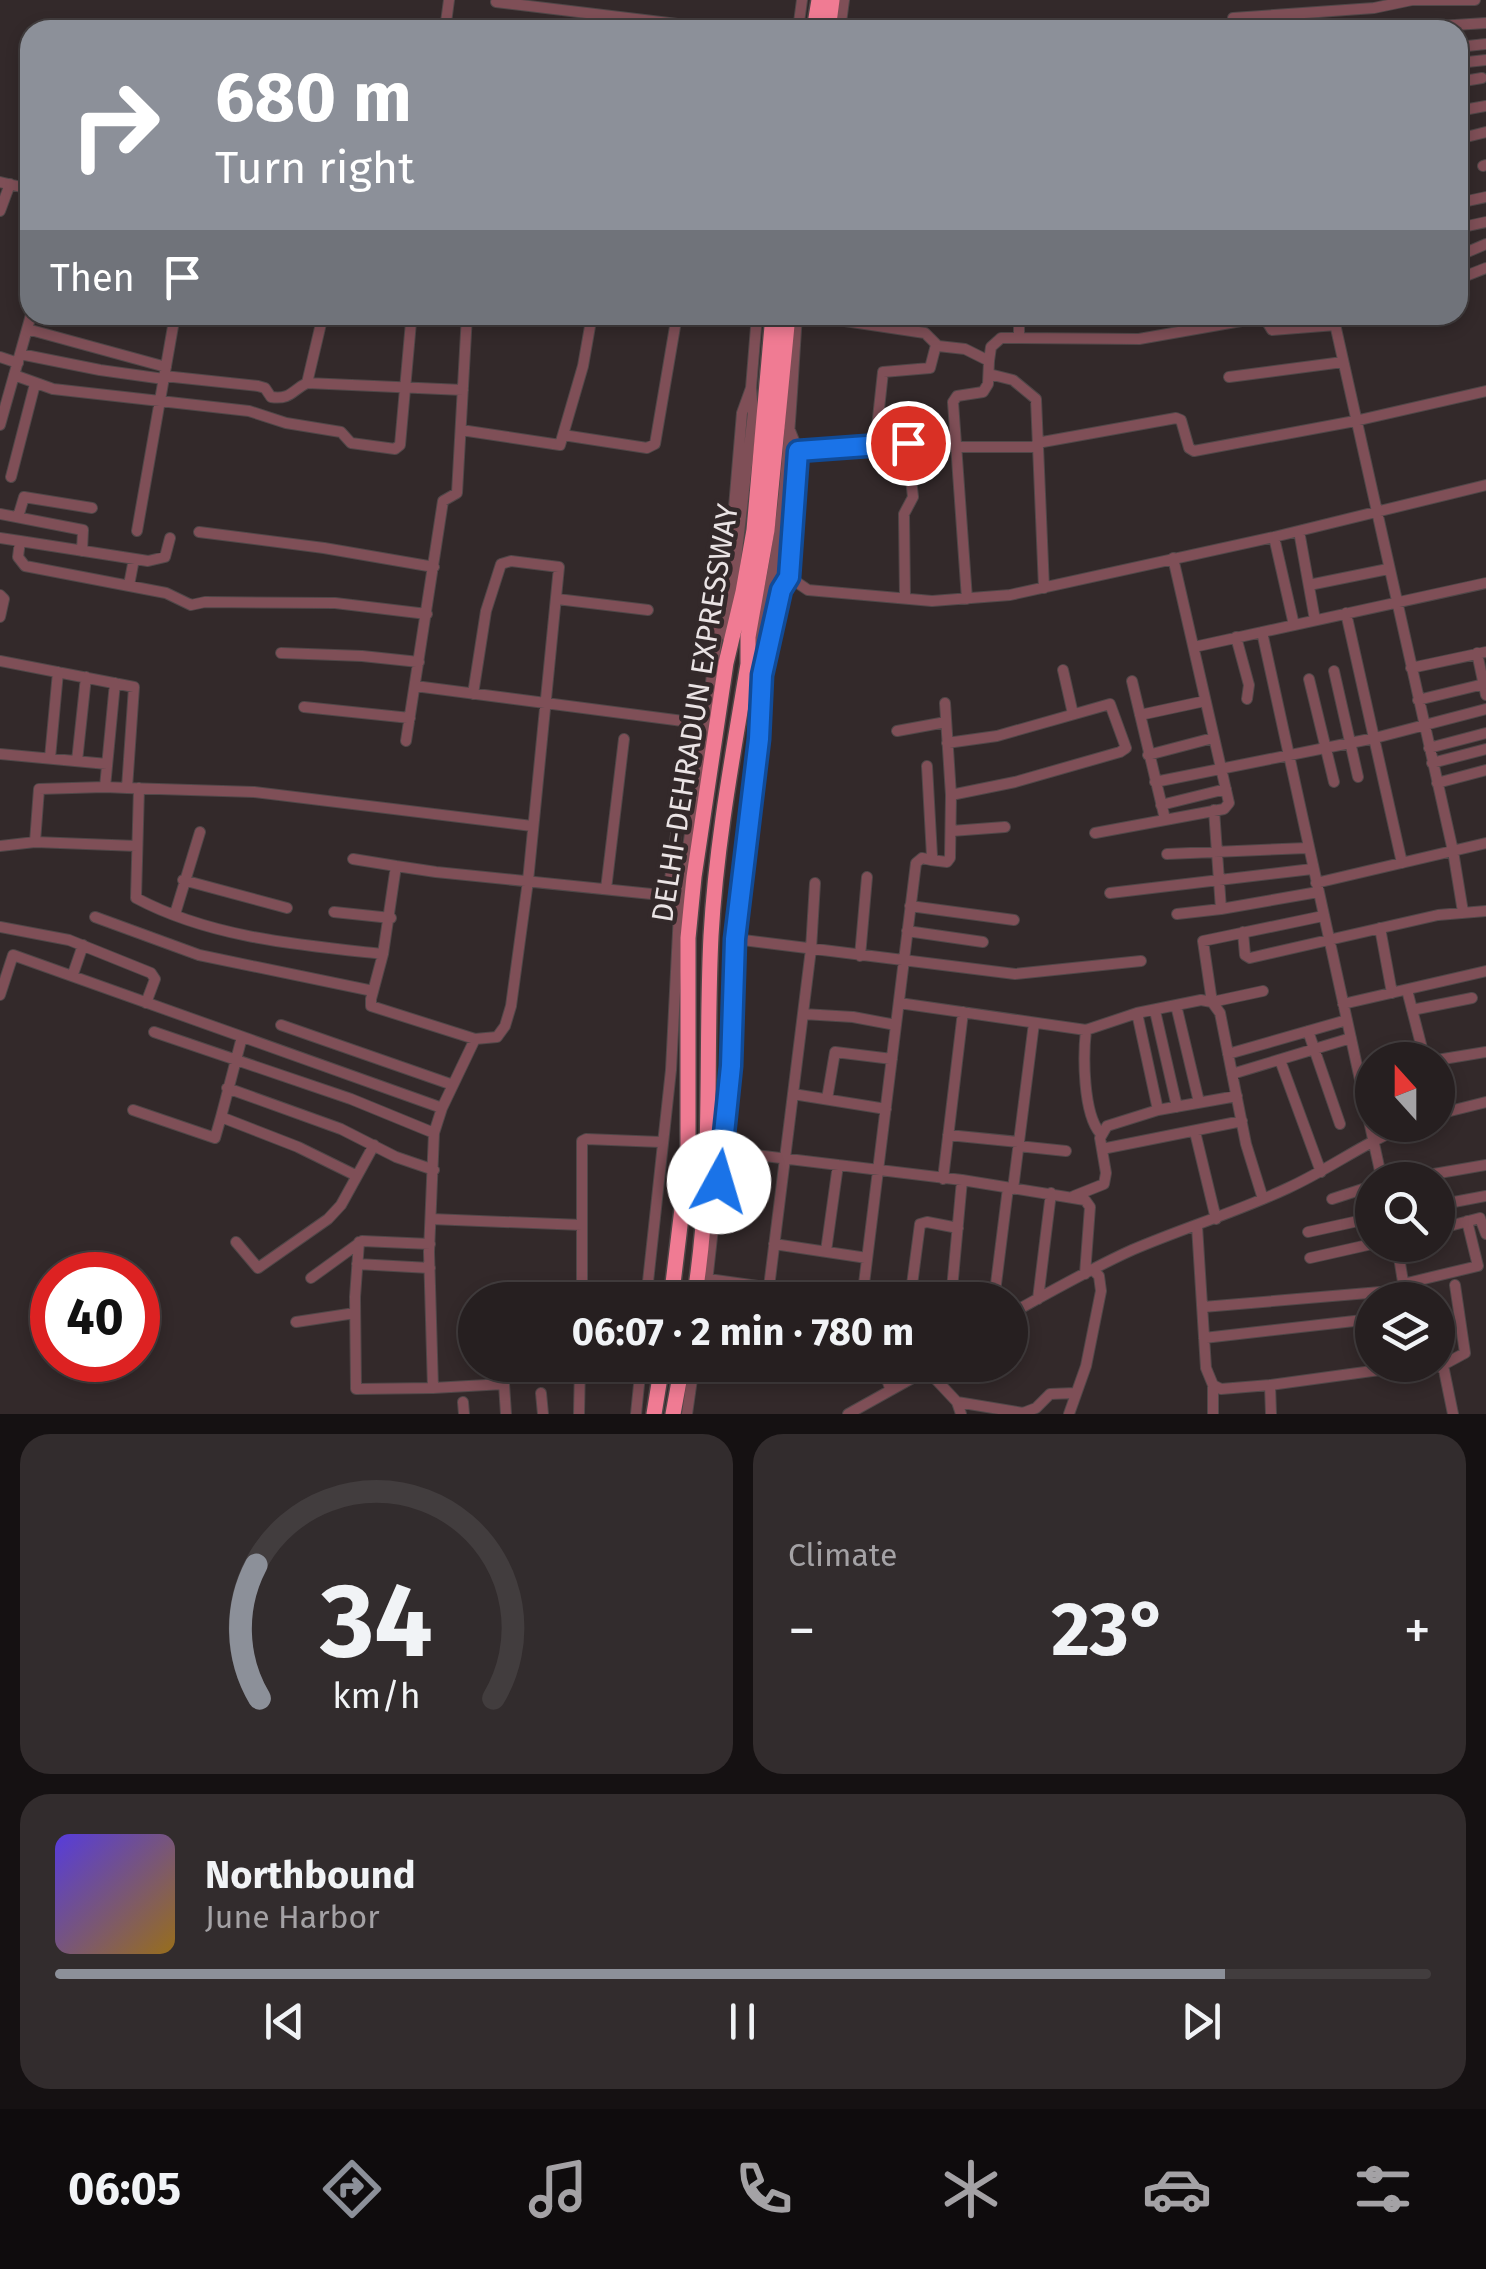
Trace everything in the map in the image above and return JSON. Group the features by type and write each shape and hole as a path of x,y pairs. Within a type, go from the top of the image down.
{"highway":[{"name":"DELHI-DEHRADUN EXPRESSWAY","path":"674,1282 688,1159 688,938 726,663 760,530 772,325"},
{"name":"DELHI-DEHRADUN EXPRESSWAY","path":"696,1282 707,1193 711,936 748,664 760,530 787,325"},
{"path":"654,1414 659,1382"},
{"path":"673,1414 679,1382"}],"street":[{"path":"1234,18 1406,1 1474,0"},
{"path":"496,2 644,20"},
{"path":"1468,80 1482,78"},
{"path":"0,211 5,183"},
{"path":"0,424 28,325"},
{"path":"137,531 172,325"},
{"path":"0,357 258,386 271,397 279,398 292,396 308,382 320,325"},
{"path":"14,376 35,384 248,410 286,423 340,432 351,443 395,449 400,445 412,325"},
{"path":"406,741 443,501 457,493 466,325"},
{"path":"462,430 560,445 583,366 590,325"},
{"path":"563,435 647,448 656,444 675,325"},
{"path":"726,663 752,413 756,325"},
{"path":"748,664 767,606 784,490 800,325"},
{"path":"870,325 925,333 936,344 965,349 1034,396 1044,588"},
{"path":"1019,325 1019,338"},
{"path":"967,600 954,398 982,392 991,347 996,340 1139,340 1221,325"},
{"path":"1269,325 1272,330 1303,325"},
{"path":"1335,325 1464,912"},
{"path":"27,329 165,374"},
{"path":"875,446 884,372 930,368 936,344"},
{"path":"1229,377 1343,362"},
{"path":"308,382 463,390"},
{"path":"11,477 35,384"},
{"path":"648,1282 671,1070 681,896 732,531 742,413 751,388"},
{"path":"798,451 954,440 1037,445 1176,418 1181,420 1188,448 1194,451 1355,421 1486,391"},
{"path":"708,1282 731,1066 735,939 759,739 762,675 781,590 789,577 798,451 789,428"},
{"path":"905,598 904,514 913,500 908,443"},
{"path":"789,577 808,590 967,600 1044,588 1274,538 1486,485"},
{"path":"18,517 24,497 92,508"},
{"path":"0,514 82,530 82,551"},
{"path":"1299,531 1315,620"},
{"path":"198,532 434,567"},
{"path":"0,538 162,559 170,538"},
{"path":"1274,538 1294,625"},
{"path":"20,541 18,557 25,566 129,585 166,594 192,606 206,602 336,603 427,614"},
{"path":"129,585 134,558"},
{"path":"1095,833 1228,806 1174,558"},
{"path":"396,866 390,918 370,1002 374,1008 475,1039 497,1037 509,1016 528,881 559,566 507,561 501,564 486,611 473,694"},
{"path":"1309,585 1388,569"},
{"path":"1194,647 1486,583"},
{"path":"0,595 4,598 0,618"},
{"path":"557,599 648,610"},
{"path":"1346,614 1402,863"},
{"path":"1262,632 1355,1058"},
{"path":"1236,638 1249,685 1247,699"},
{"path":"1411,668 1481,652 1485,689 1418,700"},
{"path":"280,653 419,662"},
{"path":"0,661 136,690 127,788"},
{"path":"1064,670 1073,714"},
{"path":"1334,671 1358,777"},
{"path":"50,758 58,672"},
{"path":"77,761 86,678"},
{"path":"1309,679 1334,782"},
{"path":"1132,681 1165,819"},
{"path":"105,787 115,683"},
{"path":"415,686 706,724"},
{"path":"1140,715 1205,700"},
{"path":"864,1282 917,861 949,861 951,795 944,702"},
{"path":"947,743 997,736 1110,704 1125,750 1015,782 951,795"},
{"path":"304,707 410,718"},
{"path":"1155,782 1374,738 1486,709"},
{"path":"668,895 692,722"},
{"path":"897,731 946,722"},
{"path":"1428,748 1486,734"},
{"path":"1148,754 1212,738"},
{"path":"606,889 624,739"},
{"path":"1432,763 1486,749"},
{"path":"0,754 107,764"},
{"path":"928,766 931,860"},
{"path":"1437,783 1486,770"},
{"path":"140,788 136,898 207,926 257,938 383,954"},
{"path":"36,842 40,789 254,792 532,826"},
{"path":"1161,805 1226,789"},
{"path":"1214,810 1221,909"},
{"path":"950,831 1005,827"},
{"path":"175,914 200,832"},
{"path":"0,846 36,842 137,846"},
{"path":"1178,914 1317,888 1486,843"},
{"path":"1167,854 1307,848"},
{"path":"353,859 681,896"},
{"path":"1110,893 1312,869"},
{"path":"860,956 867,877"},
{"path":"183,880 286,908"},
{"path":"770,1282 811,949 814,883"},
{"path":"910,906 1014,920"},
{"path":"1243,932 1248,958 1380,928 1486,910"},
{"path":"334,912 390,918"},
{"path":"1263,1199 1220,1013 1212,1002 1204,941 1323,916"},
{"path":"95,917 199,955 373,991"},
{"path":"0,927 83,945 154,974 146,1002"},
{"path":"1380,928 1392,993"},
{"path":"907,931 983,942"},
{"path":"735,939 1032,974 1141,961"},
{"path":"73,974 83,945"},
{"path":"0,951 442,1108"},
{"path":"0,995 13,955"},
{"path":"1343,1004 1486,971"},
{"path":"1407,990 1420,1042"},
{"path":"899,1002 1086,1030 1137,1013 1263,992"},
{"path":"1412,1010 1472,998"},
{"path":"1176,1006 1199,1102"},
{"path":"1154,1010 1177,1107"},
{"path":"942,1179 963,1012"},
{"path":"1137,1013 1158,1110"},
{"path":"803,1014 896,1024"},
{"path":"1228,1054 1347,1020"},
{"path":"997,1282 1034,1023"},
{"path":"282,1024 453,1085"},
{"path":"1073,1197 1104,1184 1106,1173 1084,1072 1086,1030"},
{"path":"1308,1031 1340,1124"},
{"path":"154,1032 434,1133"},
{"path":"133,1110 214,1138 242,1037"},
{"path":"1232,1074 1350,1038"},
{"path":"432,1388 430,1244 434,1133 475,1039"},
{"path":"828,1099 835,1052 892,1058"},
{"path":"1455,1057 1486,1052"},
{"path":"1280,1060 1321,1172"},
{"path":"227,1088 341,1129 434,1170"},
{"path":"793,1094 886,1109"},
{"path":"1100,1133 1114,1123 1158,1110 1237,1096"},
{"path":"1455,1108 1486,1102"},
{"path":"221,1116 358,1176"},
{"path":"1102,1150 1242,1121"},
{"path":"1195,1132 1216,1219"},
{"path":"948,1134 1066,1151"},
{"path":"582,1282 584,1140 662,1142"},
{"path":"1028,1304 1130,1251 1216,1219 1321,1172 1372,1142"},
{"path":"236,1242 254,1266 260,1268 328,1220 341,1205 374,1145"},
{"path":"723,1151 1073,1197 1090,1206 1089,1272"},
{"path":"826,1252 838,1165"},
{"path":"1455,1170 1486,1165"},
{"path":"953,1282 962,1180"},
{"path":"1332,1198 1355,1191"},
{"path":"1038,1299 1050,1194"},
{"path":"1455,1202 1486,1196"},
{"path":"1455,1224 1480,1218 1486,1234"},
{"path":"431,1219 582,1224"},
{"path":"1308,1232 1355,1222"},
{"path":"1431,1282 1478,1266 1467,1222"},
{"path":"912,1282 920,1224 958,1228"},
{"path":"1197,1226 1206,1368 1212,1385 1213,1414"},
{"path":"311,1278 359,1242 430,1244"},
{"path":"359,1242 356,1389 504,1384 506,1414"},
{"path":"774,1244 867,1258"},
{"path":"1310,1258 1355,1248"},
{"path":"357,1264 430,1268"},
{"path":"1068,1414 1086,1366 1101,1291 1098,1276 1089,1272"},
{"path":"708,1279 728,1282"},
{"path":"1455,1285 1465,1353 1455,1358"},
{"path":"1203,1307 1355,1295"},
{"path":"296,1322 355,1313"},
{"path":"1204,1338 1355,1321"},
{"path":"1212,1385 1221,1389 1355,1373"},
{"path":"579,1414 580,1382"},
{"path":"636,1414 639,1382"},
{"path":"687,1414 692,1382"},
{"path":"888,1382 890,1388"},
{"path":"848,1414 902,1382"},
{"path":"942,1382 959,1408 1024,1412 1036,1408 1050,1394 1075,1393"},
{"path":"1445,1382 1453,1414"},
{"path":"1270,1385 1271,1414"},
{"path":"541,1393 543,1414"}],"route":[{"path":"719,1182 731,1066 735,939 759,739 762,675 781,590 789,577 798,451 908,443"}]}
